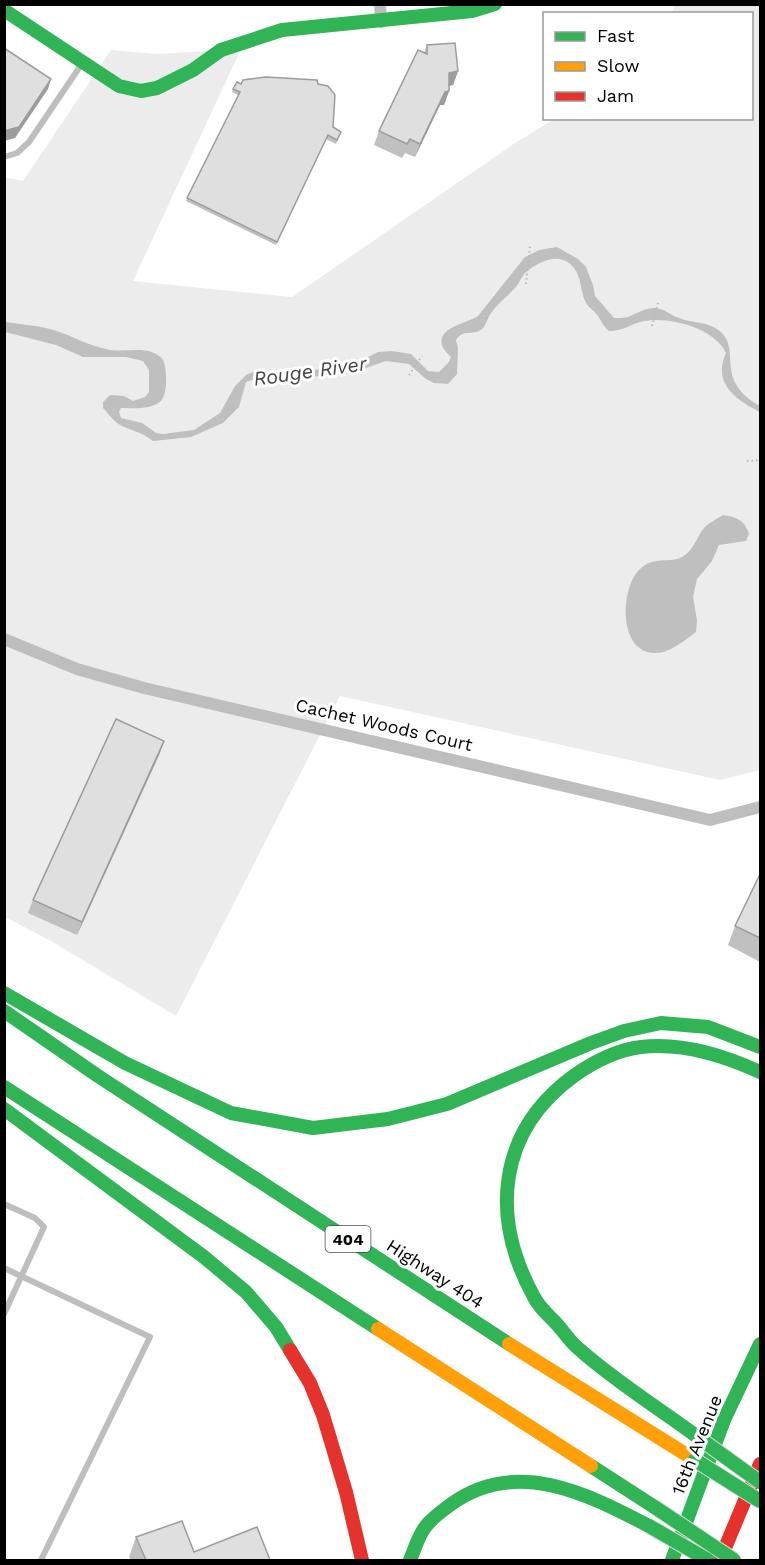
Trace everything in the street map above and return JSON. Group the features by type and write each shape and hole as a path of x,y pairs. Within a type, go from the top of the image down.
{"main road":[{"path":"4,10 119,86 141,91 170,83 221,51 282,30 381,22 472,11 495,4"},
{"path":"4,993 125,1063 231,1113 313,1128 388,1119 447,1104 591,1043 624,1031 661,1023 708,1026 760,1047"},
{"name":"Highway 404","path":"4,1011 98,1076 554,1373 760,1501"},
{"path":"760,1072 744,1064 698,1049 654,1047 624,1050 605,1057 569,1077 536,1109 517,1144 508,1181 505,1217 513,1254 534,1299 578,1348 760,1482"},
{"path":"4,1088 734,1560"},
{"path":"4,1109 204,1257 246,1292 276,1327 310,1383 323,1415 346,1492 362,1560"},
{"name":"16th Avenue","path":"672,1560 724,1420 760,1344"},
{"path":"720,1560 760,1464"},
{"path":"410,1560 425,1527 454,1500 489,1483 541,1482 581,1493 649,1526 708,1560"}],"street":[{"path":"380,4 381,22"},
{"name":"Cachet Woods Court","path":"4,639 77,669 144,688 710,820 760,807"}],"lane":[{"path":"4,156 17,153 29,142 83,62"},
{"path":"4,1204 35,1218 44,1227 4,1314"},
{"path":"4,1268 150,1337 41,1560"}],"path":[{"path":"526,284 530,246"},
{"path":"652,326 658,303"},
{"path":"409,375 422,356"},
{"path":"747,461 760,460"}],"shaded area":[{"path":"676,5 760,5 760,770 720,780 340,696 176,1016 51,941 5,917 4,177 23,181 111,50 158,54 241,49 133,281 292,297 515,143 552,120 753,120 753,12 672,12"}],"water":[{"name":"Rouge River","path":"557,247 578,259 586,267 595,296 614,318 628,317 646,309 658,308 679,318 707,325 722,333 730,350 734,380 750,400 760,406 760,412 735,396 724,382 722,364 726,353 712,337 690,326 666,320 644,321 609,331 586,303 574,268 556,259 536,265 525,273 489,315 480,331 459,336 456,340 457,374 448,384 434,383 426,379 409,364 386,361 363,369 323,376 252,380 246,382 239,407 223,423 191,437 153,441 117,423 103,408 103,402 110,395 124,396 133,401 145,397 149,392 149,370 143,361 126,357 83,357 56,345 5,332 5,322 30,325 53,330 106,349 141,350 160,356 164,364 166,381 161,401 142,408 121,408 119,412 121,418 142,423 156,433 194,430 220,413 235,386 246,375 255,371 271,373 324,369 356,363 378,352 392,351 411,354 428,371 439,372 451,357 442,345 444,334 454,326 478,316 525,257 539,250"},
{"path":"723,515 739,520 745,525 749,534 746,541 719,545 712,561 697,579 693,597 697,620 696,632 667,651 656,653 644,650 635,643 626,619 628,591 633,579 645,565 682,557 706,526"}],"building":[{"path":"455,43 458,71 449,73 449,91 445,92 420,144 410,139 407,144 379,131 418,50 427,54 427,45"},
{"path":"4,48 51,79 19,127 4,131"},
{"path":"266,77 317,80 318,84 328,86 335,95 333,127 341,132 337,140 328,135 277,242 187,198 240,92 233,89 237,82 241,84 243,80"},
{"path":"116,719 164,741 82,922 33,900"},
{"path":"760,874 760,938 735,926"},
{"path":"182,1521 194,1552 257,1527 270,1560 146,1560 136,1537"}],"traffic: fast":[{"path":"4,10 119,86 141,91 157,88 193,70 221,50 282,30 472,11 495,4"},
{"path":"4,993 125,1063 231,1113 313,1128 388,1119 447,1104 591,1043 624,1031 661,1023 708,1027 760,1047"},
{"path":"4,1011 98,1076 509,1344"},
{"path":"703,1441 624,1385 572,1343 538,1304 520,1267 511,1236 507,1206 509,1177 516,1149 530,1122 549,1097 575,1075 606,1057 641,1047 672,1046 717,1055 760,1072"},
{"path":"4,1087 378,1329"},
{"path":"4,1109 204,1257 246,1292 276,1327 290,1350"},
{"path":"672,1560 724,1420 760,1344"},
{"path":"703,1441 760,1482"},
{"path":"695,1460 760,1501"},
{"path":"591,1466 656,1508"},
{"path":"410,1560 421,1534 434,1517 475,1491 500,1483 525,1482 550,1485 575,1492 649,1526"},
{"path":"656,1508 734,1560"},
{"path":"649,1526 708,1560"}],"traffic: slow":[{"path":"378,1329 591,1466"},
{"path":"509,1344 695,1460"}],"traffic: jam":[{"path":"290,1350 310,1383 323,1415 346,1492 362,1560"},
{"path":"720,1560 760,1464"}]}
